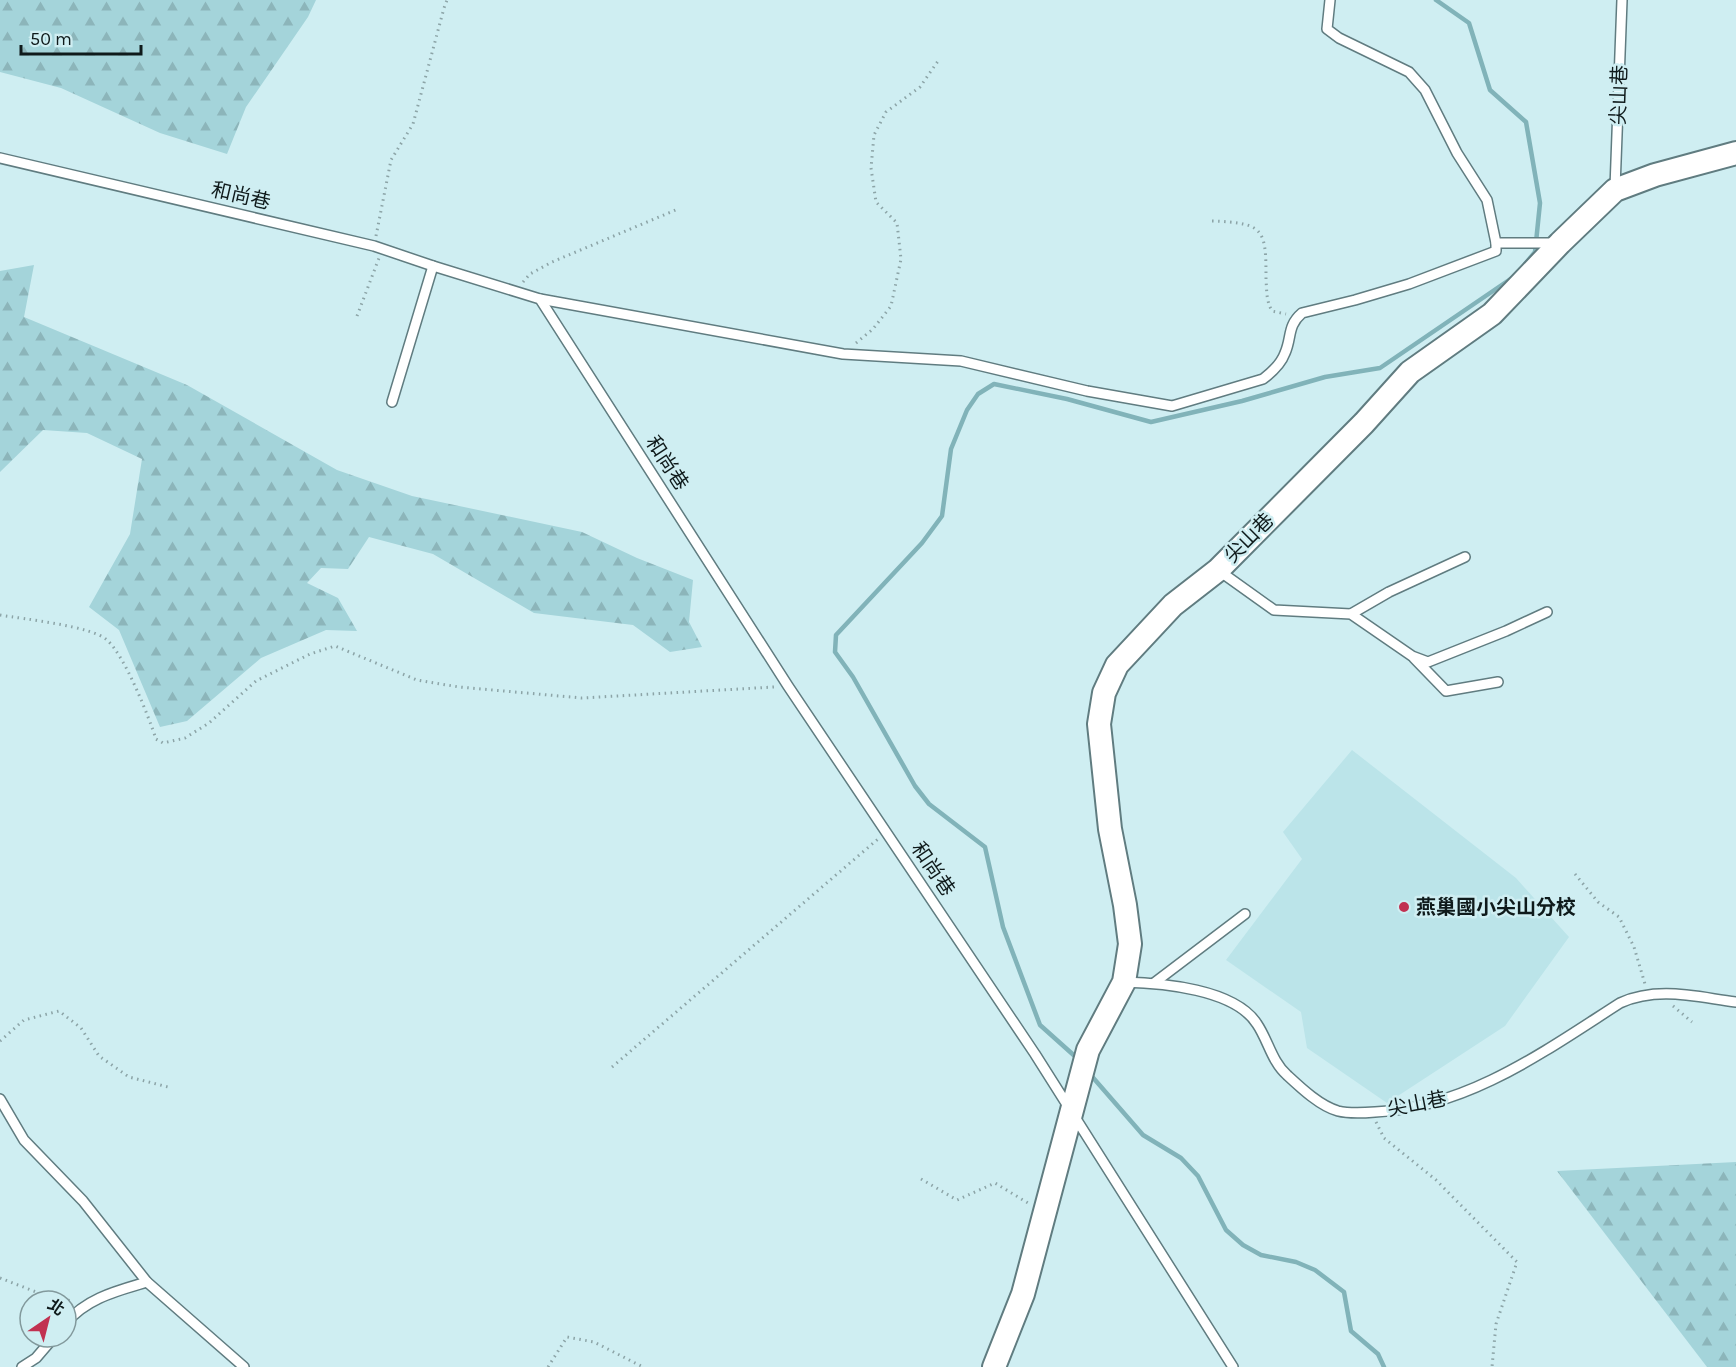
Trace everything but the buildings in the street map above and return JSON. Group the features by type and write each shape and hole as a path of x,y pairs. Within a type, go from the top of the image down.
{"street":[{"name":"尖山巷","path":"994,1367 1023,1294 1087,1054 1124,982 1130,944 1125,904 1110,829 1099,724 1104,693 1118,665 1173,605 1218,570 1364,423 1410,372 1492,314 1615,190 1655,175 1736,153"}],"lane":[{"path":"540,299 843,354 961,361 1087,391 1172,406 1263,379 1272,373 1285,353 1288,335 1296,318 1302,313 1409,284 1496,251 1486,200 1457,153 1425,90 1409,72 1339,38 1327,29 1330,0"},
{"name":"尖山巷","path":"1615,190 1622,0"},
{"name":"和尚巷","path":"0,158 378,248 540,299 788,686 1035,1054 1233,1367"},
{"path":"1496,243 1560,243"},
{"path":"392,402 433,266"},
{"path":"1351,614 1389,592 1465,557"},
{"path":"1218,570 1274,610 1351,614 1412,656 1446,691 1498,682"},
{"path":"1412,656 1428,662 1547,612"},
{"path":"1154,982 1245,914"},
{"name":"尖山巷","path":"1124,982 1154,982 1232,1000 1247,1011 1257,1023 1278,1065 1285,1074 1326,1106 1340,1112 1393,1112 1467,1093 1502,1076 1620,1003 1636,996 1657,993 1676,994 1736,1002"},
{"path":"0,1099 24,1140 83,1201 147,1282 244,1367"},
{"path":"78,1313 101,1296 147,1282"},
{"path":"22,1367 36,1358 44,1349"}],"path":[{"path":"357,315 378,248 391,160 413,124 447,0"},
{"path":"843,354 873,329 891,306 901,259 897,223 876,202 871,168 874,135 886,112 920,87 938,61"},
{"path":"516,291 530,274 552,262 678,209"},
{"path":"1212,221 1249,225 1257,229 1265,242 1266,301 1272,311 1296,318"},
{"path":"0,615 90,631 107,639 121,657 156,739 163,743 185,738 209,723 256,681 310,654 335,646 417,680 459,687 582,698 788,686"},
{"path":"612,1067 886,832"},
{"path":"1575,874 1598,902 1619,917 1634,947 1648,994"},
{"path":"0,1041 24,1020 59,1011 81,1028 99,1056 129,1077 168,1087"},
{"path":"1372,1112 1384,1138 1436,1180 1517,1262 1497,1324 1492,1367"},
{"path":"921,1179 957,1200 995,1183 1046,1213"},
{"path":"0,1278 49,1297 89,1303"},
{"path":"548,1367 567,1337 594,1342 643,1367"}],"shaded area":[{"name":"燕巢國小尖山分校","path":"1352,750 1516,878 1569,937 1505,1026 1387,1103 1307,1048 1301,1012 1226,960 1302,859 1283,832"}],"green space":[{"path":"0,0 316,0 308,17 246,107 227,154 160,133 61,88 0,72"},
{"path":"34,265 24,317 187,385 337,470 412,496 582,532 637,558 693,580 689,622 702,647 670,652 633,625 534,613 433,554 369,537 348,569 321,568 307,583 338,598 357,631 326,630 261,658 187,721 160,727 119,630 89,607 130,534 142,459 87,433 43,430 0,472 0,271"},
{"path":"1736,1162 1736,1367 1707,1367 1557,1171"}],"waterway":[{"path":"1436,0 1469,23 1490,90 1526,122 1540,203 1535,252 1525,264"},
{"path":"1078,1059 1040,1025 1003,927 985,847 929,804 915,786 853,677 835,652 836,635 922,543 942,516 951,449 967,410 978,394 994,384 1067,399 1151,422 1242,401 1325,377 1380,368 1512,278"},
{"path":"1089,1073 1143,1135 1181,1158 1198,1176 1226,1230 1243,1245 1261,1255 1296,1262 1315,1270 1344,1292 1351,1331 1378,1354 1384,1367"}],"place":[{"name":"燕巢國小尖山分校","path":"1404,907"}]}
